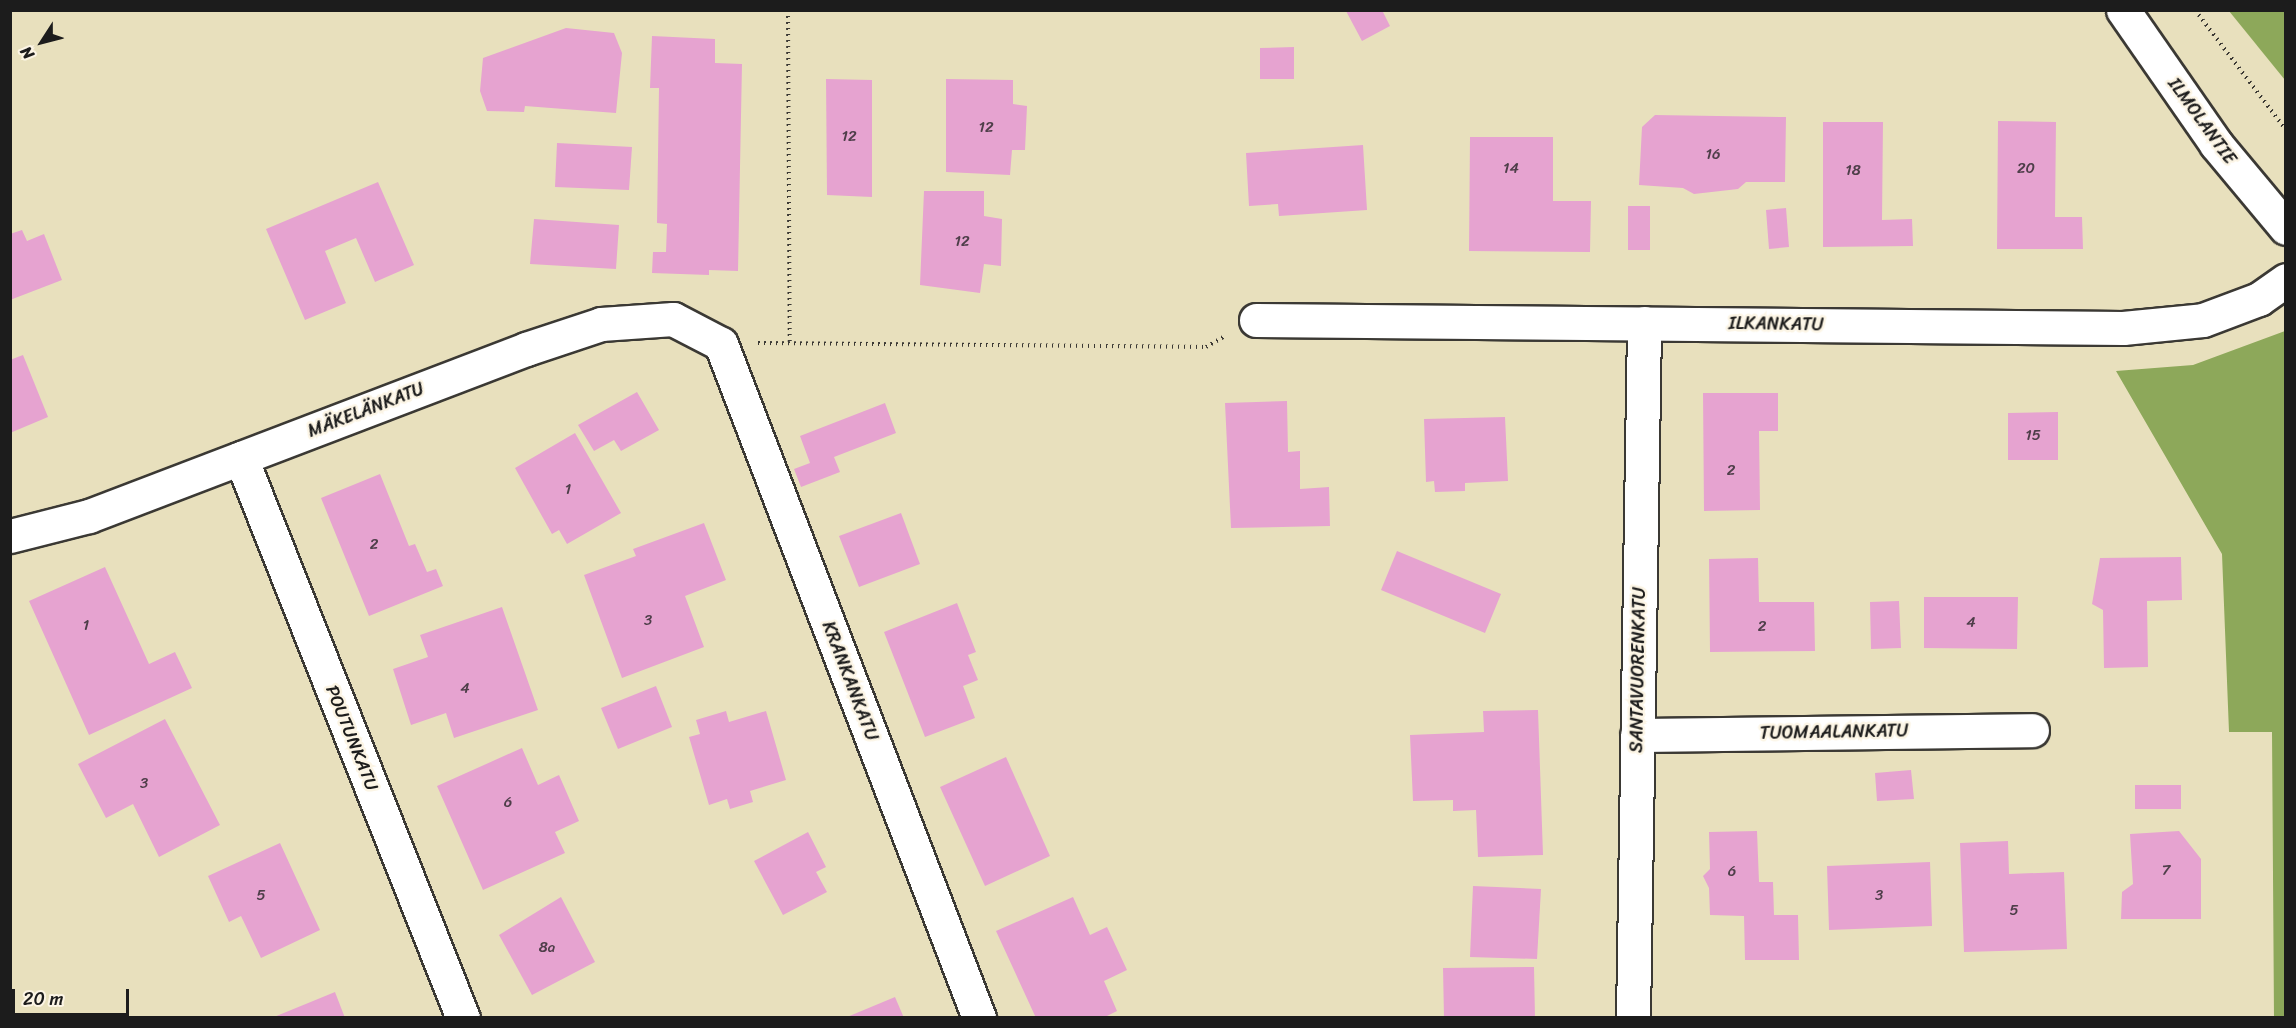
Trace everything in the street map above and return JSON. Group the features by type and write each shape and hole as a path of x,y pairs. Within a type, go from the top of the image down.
{"street":[{"name":"ILMOLANTIE","path":"2123,10 2216,144 2286,228"},
{"name":"ILKANKATU","path":"1256,320 2123,328 2203,320 2259,299 2286,280"},
{"name":"MÄKELÄNKATU","path":"10,536 89,516 602,324 673,319 722,344"},
{"name":"SANTAVUORENKATU","path":"1633,1017 1644,323"},
{"name":"KRANKANKATU","path":"722,344 980,1017"},
{"name":"POUTUNKATU","path":"241,458 463,1017"},
{"name":"TUOMAALANKATU","path":"1637,735 2032,730"}],"path":[{"path":"788,10 790,342"},
{"path":"2195,10 2286,129"},
{"path":"722,344 790,342 1206,347 1256,320"}],"green space":[{"path":"2229,11 2285,11 2285,80"},
{"path":"2285,331 2286,1017 2274,1018 2272,732 2229,732 2222,554 2116,371 2193,365"}],"building":[{"path":"1382,10 1390,26 1362,41 1346,11"},
{"path":"566,28 614,33 622,53 616,113 525,106 524,112 487,111 480,91 483,58"},
{"path":"652,36 715,39 715,63 742,64 738,271 709,270 709,275 652,273 653,252 666,252 667,224 657,223 659,88 650,88"},
{"path":"1294,47 1294,79 1260,79 1260,48"},
{"path":"826,79 872,80 872,197 827,195"},
{"path":"946,79 1013,80 1013,104 1027,106 1025,150 1012,150 1010,175 946,172"},
{"path":"1655,115 1786,117 1785,182 1746,182 1738,189 1694,194 1683,188 1639,185 1642,127"},
{"path":"1998,121 2056,122 2055,217 2082,217 2083,249 1997,249"},
{"path":"1823,122 1883,122 1882,220 1912,219 1913,246 1823,247"},
{"path":"1470,137 1553,137 1553,201 1591,201 1590,252 1469,251"},
{"path":"557,143 632,147 629,190 555,187"},
{"path":"1363,145 1367,210 1279,216 1278,204 1249,206 1246,153"},
{"path":"378,182 414,265 375,282 356,238 325,251 346,303 305,320 266,229"},
{"path":"924,191 984,191 984,216 1002,219 1001,266 984,264 980,293 920,285"},
{"path":"1628,206 1650,206 1650,250 1628,250"},
{"path":"1786,208 1789,247 1769,249 1766,210"},
{"path":"534,219 619,225 616,269 530,264"},
{"path":"22,230 27,241 44,234 62,280 10,300 10,234"},
{"path":"23,355 48,417 10,433 10,360"},
{"path":"637,392 659,430 621,451 614,440 594,451 578,425"},
{"path":"1703,393 1778,393 1778,431 1759,431 1760,510 1704,511"},
{"path":"1287,401 1288,452 1300,451 1300,489 1329,487 1330,526 1231,528 1225,403"},
{"path":"885,403 896,433 834,457 840,472 801,487 794,469 810,463 800,436"},
{"path":"2058,412 2058,460 2008,460 2008,413"},
{"path":"1505,417 1508,481 1465,483 1465,491 1435,492 1434,481 1426,482 1424,419"},
{"path":"575,433 621,513 567,544 559,530 552,534 515,468"},
{"path":"380,474 409,546 415,544 427,572 436,569 443,586 369,616 321,498"},
{"path":"901,513 920,564 859,587 839,536"},
{"path":"704,523 726,580 685,596 704,647 622,678 584,575 636,556 633,549"},
{"path":"1397,551 1501,594 1485,633 1381,590"},
{"path":"2181,557 2182,600 2147,601 2148,667 2104,668 2103,610 2092,604 2100,558"},
{"path":"1758,558 1759,602 1814,602 1815,651 1710,652 1709,559"},
{"path":"105,567 149,664 175,652 192,688 89,735 29,601"},
{"path":"1924,597 2018,597 2017,649 1924,648"},
{"path":"1899,601 1901,648 1871,649 1870,602"},
{"path":"957,603 976,652 968,655 978,680 963,686 975,718 925,737 884,632"},
{"path":"502,607 538,710 454,738 446,713 411,725 393,669 428,657 420,635"},
{"path":"656,686 672,727 618,749 601,708"},
{"path":"1538,710 1543,855 1478,857 1476,810 1453,811 1453,800 1413,801 1410,735 1484,732 1483,711"},
{"path":"726,711 729,722 766,711 786,780 750,791 753,802 730,809 727,799 709,805 689,737 700,734 696,720"},
{"path":"165,719 220,825 159,857 133,804 106,818 78,764"},
{"path":"522,748 538,785 559,775 579,821 555,832 565,853 483,890 437,786"},
{"path":"1006,757 1050,856 985,886 940,787"},
{"path":"1911,770 1914,799 1877,801 1875,773"},
{"path":"2135,785 2181,785 2181,809 2135,809"},
{"path":"1757,831 1759,882 1773,882 1774,915 1798,915 1799,960 1745,960 1744,916 1710,915 1709,888 1703,876 1710,869 1709,832"},
{"path":"2179,831 2201,859 2201,919 2121,919 2122,892 2133,884 2130,834"},
{"path":"808,832 826,867 816,872 827,892 783,915 754,861"},
{"path":"2008,841 2009,874 2064,872 2067,949 1964,952 1960,843"},
{"path":"280,843 320,930 261,958 241,916 229,922 208,876"},
{"path":"1930,862 1932,926 1829,930 1827,866"},
{"path":"1473,886 1541,889 1537,959 1470,957"},
{"path":"561,897 595,962 532,995 499,935"},
{"path":"1073,897 1090,935 1107,927 1127,970 1104,981 1117,1011 1103,1018 1036,1018 996,931"},
{"path":"1534,967 1535,1018 1444,1018 1443,968"},
{"path":"335,992 345,1018 274,1018 274,1017"},
{"path":"895,997 904,1018 847,1018 847,1017"}]}
